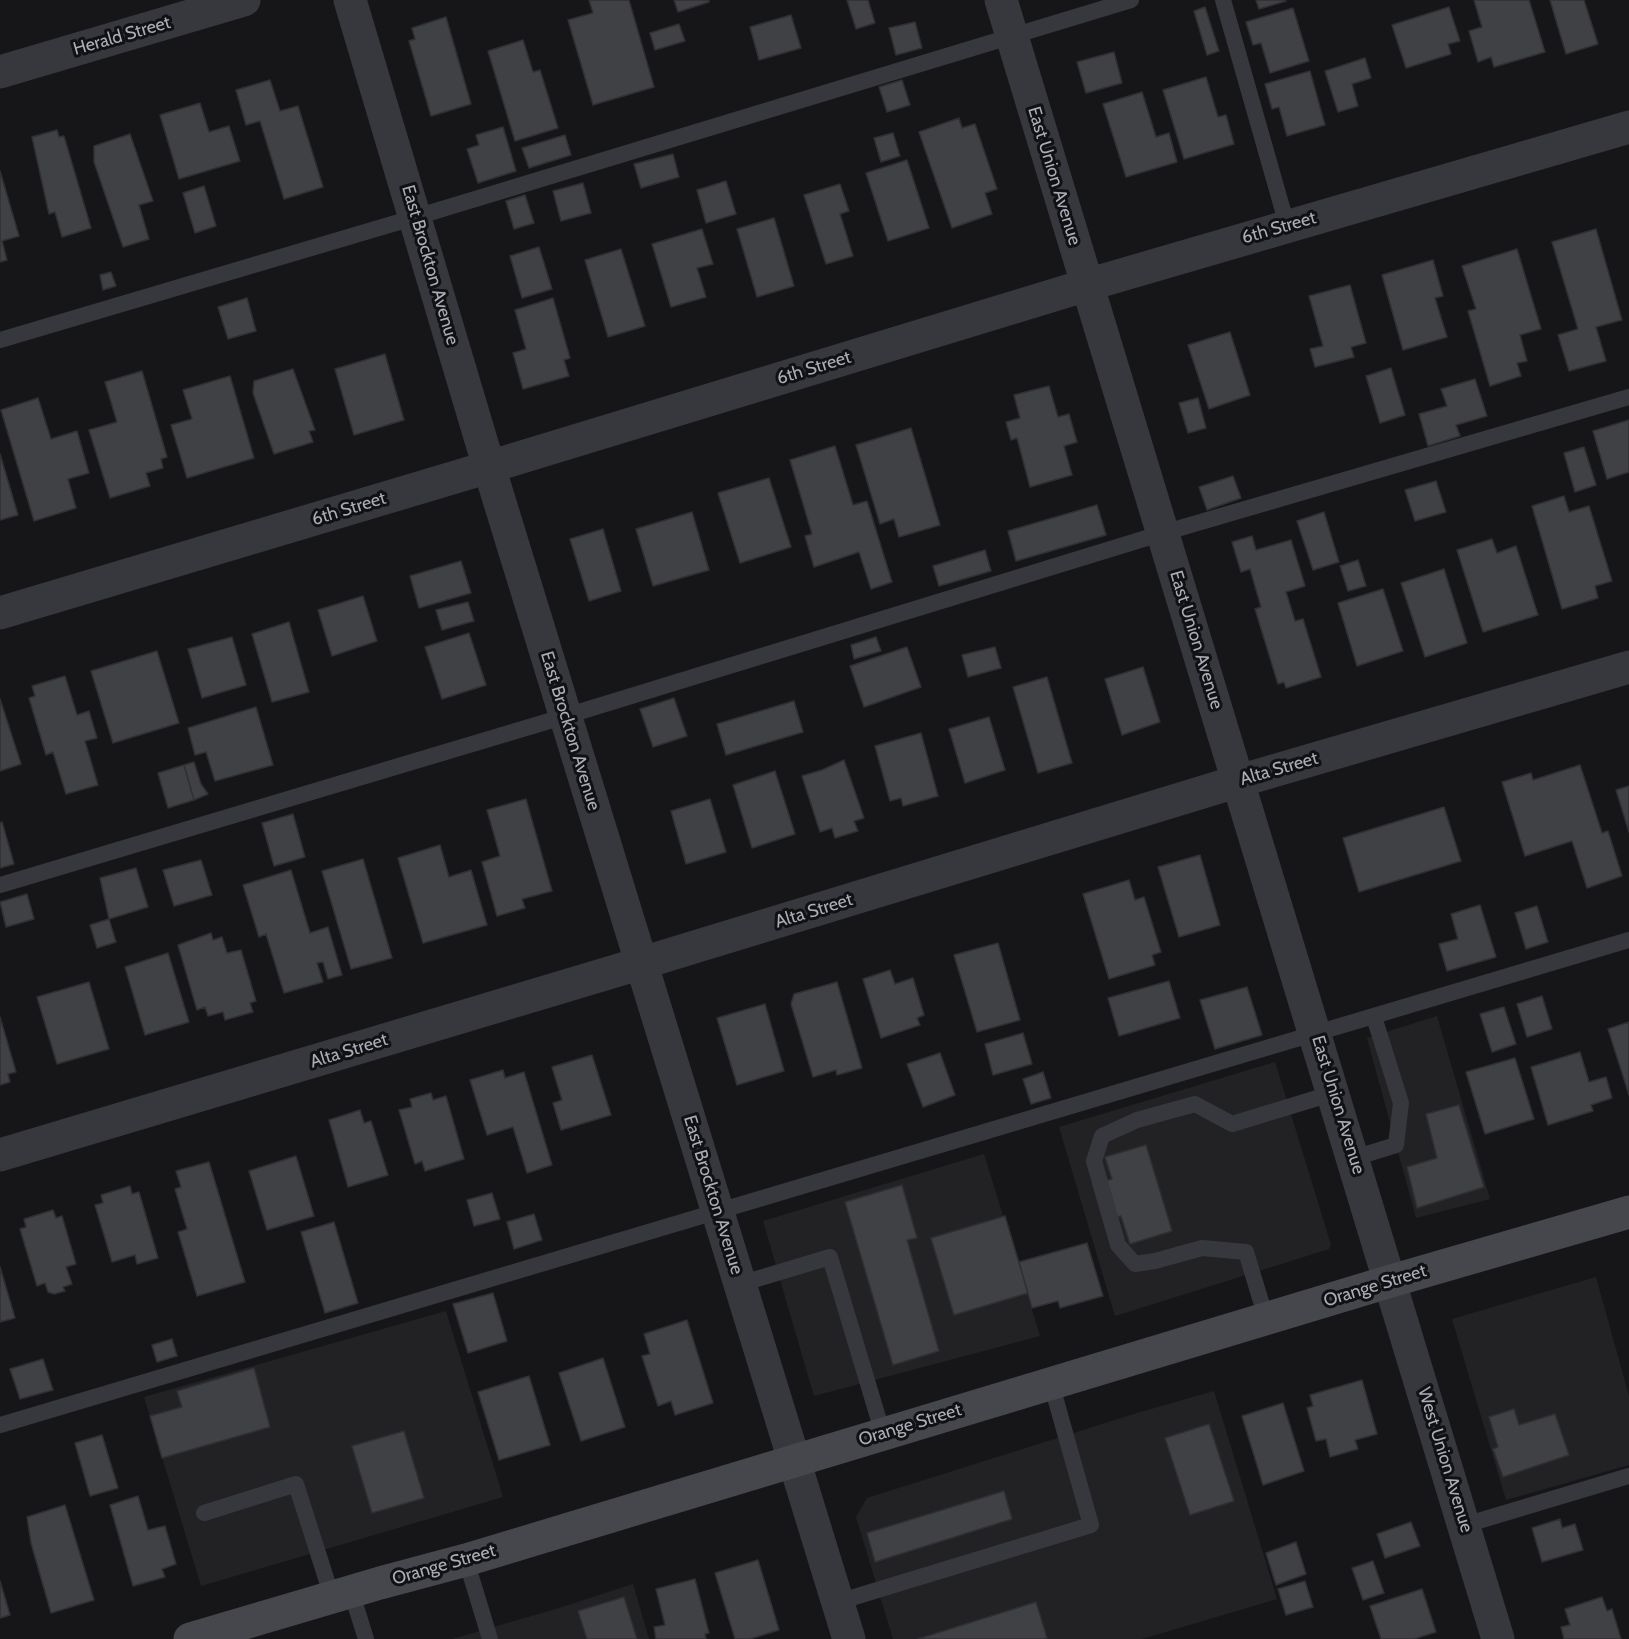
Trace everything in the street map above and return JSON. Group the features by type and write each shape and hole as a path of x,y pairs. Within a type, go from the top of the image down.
{"main road":[{"name":"Orange Street","path":"190,1639 466,1560 1266,1318 1629,1212"}],"street":[{"name":"Herald Street","path":"0,72 244,0"},
{"name":"East Brockton Avenue","path":"350,0 489,467 849,1639"},
{"name":"East Union Avenue","path":"1001,0 1391,1281"},
{"name":"6th Street","path":"0,613 1287,225 1629,127"},
{"name":"Alta Street","path":"0,1155 1239,781 1629,667"},
{"name":"West Union Avenue","path":"1391,1281 1498,1639"}],"lane":[{"path":"0,340 416,217 1131,0"},
{"path":"1223,0 1287,225"},
{"path":"0,885 566,716 1163,533 1629,397"},
{"path":"0,1425 1629,940"},
{"path":"1354,1158 1396,1145 1401,1103 1374,1017"},
{"path":"1266,1318 1246,1252 1202,1248 1155,1262 1135,1264 1118,1245 1094,1161 1102,1136 1137,1120 1195,1104 1232,1124 1334,1093"},
{"path":"740,1284 830,1257 883,1434"},
{"path":"838,1602 1091,1525 1051,1383"},
{"path":"1465,1525 1629,1476"},
{"path":"204,1513 296,1484 342,1594 366,1639"},
{"path":"466,1560 490,1639"}],"shaded area":[{"path":"1437,1016 1490,1199 1416,1218 1367,1038"},
{"path":"1275,1062 1331,1245 1329,1249 1115,1316 1059,1127"},
{"path":"984,1154 1040,1336 814,1396 763,1221"},
{"path":"1596,1277 1629,1396 1629,1465 1506,1500 1452,1319"},
{"path":"446,1311 503,1497 201,1586 144,1397"},
{"path":"1214,1391 1277,1599 1142,1639 893,1639 856,1517 867,1498"},
{"path":"633,1584 649,1639 452,1639 556,1609"}],"building":[{"path":"589,0 629,0 654,87 593,105 568,20 593,13"},
{"path":"674,0 709,0 709,2 678,12"},
{"path":"847,0 868,0 875,23 856,29"},
{"path":"1256,0 1285,0 1286,1 1259,9"},
{"path":"1474,0 1529,0 1545,52 1494,67 1491,57 1478,62 1469,31 1482,27"},
{"path":"1550,0 1584,0 1598,44 1566,54"},
{"path":"1205,7 1219,51 1207,55 1194,11"},
{"path":"1449,7 1460,41 1448,44 1451,54 1406,68 1392,25"},
{"path":"1293,8 1309,61 1270,73 1261,43 1253,45 1246,22"},
{"path":"791,15 801,48 759,60 750,27"},
{"path":"446,17 471,104 431,116 409,41 415,39 412,28"},
{"path":"915,22 922,48 896,55 889,28"},
{"path":"679,24 685,41 655,50 650,33"},
{"path":"523,40 533,72 540,70 558,128 515,141 488,51"},
{"path":"1114,52 1122,83 1086,93 1077,62"},
{"path":"1365,58 1371,78 1352,84 1358,106 1338,112 1325,71"},
{"path":"1310,71 1325,125 1287,136 1279,107 1272,109 1265,84"},
{"path":"1206,77 1218,117 1226,115 1234,144 1184,159 1163,90"},
{"path":"270,80 280,111 298,106 323,187 284,199 260,121 246,125 236,90"},
{"path":"902,80 910,105 887,112 879,87"},
{"path":"1142,92 1156,137 1169,133 1177,162 1126,177 1103,104"},
{"path":"200,103 209,132 229,126 240,161 179,179 160,115"},
{"path":"959,118 962,128 975,124 997,189 985,193 992,214 952,228 919,132"},
{"path":"503,127 516,171 478,183 467,149 479,145 476,135"},
{"path":"57,130 59,137 64,136 91,228 62,237 55,212 49,214 32,137"},
{"path":"893,133 900,156 881,162 874,138"},
{"path":"130,134 153,201 139,205 149,239 123,247 94,162 94,146"},
{"path":"565,135 571,155 529,168 522,148"},
{"path":"673,154 679,177 641,188 634,164"},
{"path":"907,160 929,228 888,241 866,173"},
{"path":"0,171 19,236 2,241 7,260 0,262"},
{"path":"726,181 736,214 706,223 697,190"},
{"path":"583,183 591,213 561,221 553,191"},
{"path":"840,184 849,211 840,214 853,256 826,264 804,195"},
{"path":"204,186 216,226 195,233 183,193"},
{"path":"525,195 534,223 514,229 506,201"},
{"path":"774,218 794,286 757,297 737,229"},
{"path":"702,229 713,264 697,268 706,297 671,307 652,244"},
{"path":"1596,229 1622,320 1596,327 1606,361 1569,371 1558,335 1578,329 1552,242"},
{"path":"539,247 552,289 522,298 510,256"},
{"path":"621,249 645,326 608,337 585,260"},
{"path":"1517,249 1541,329 1520,335 1527,361 1517,363 1521,376 1490,386 1468,311 1476,309 1462,266"},
{"path":"1433,260 1443,296 1435,298 1447,337 1403,350 1382,275"},
{"path":"111,272 116,286 103,290 100,275"},
{"path":"1350,285 1366,343 1351,347 1354,357 1315,367 1310,349 1323,346 1309,296"},
{"path":"247,298 256,331 228,339 218,307"},
{"path":"553,298 570,358 564,360 569,376 523,389 513,353 526,349 515,310"},
{"path":"1230,332 1250,395 1209,409 1188,345"},
{"path":"385,354 404,420 354,435 335,369"},
{"path":"1391,368 1405,415 1380,423 1366,376"},
{"path":"293,369 315,430 309,431 313,442 274,454 253,393 254,381"},
{"path":"142,371 167,457 161,459 163,468 146,473 150,486 110,498 89,430 117,422 105,382"},
{"path":"230,376 254,458 187,478 171,425 192,419 183,390"},
{"path":"1475,379 1487,416 1456,425 1460,436 1428,446 1419,414 1447,406 1441,389"},
{"path":"1049,386 1058,417 1069,414 1077,442 1064,446 1072,475 1030,487 1017,438 1011,440 1006,422 1020,418 1014,395"},
{"path":"38,398 51,439 77,431 89,473 68,479 76,508 34,521 1,410"},
{"path":"1198,398 1206,428 1188,433 1179,403"},
{"path":"1629,420 1629,472 1607,479 1593,431"},
{"path":"911,428 940,525 899,537 894,519 880,524 856,445"},
{"path":"835,446 853,505 867,501 892,582 871,589 859,552 814,567 805,536 812,534 790,460"},
{"path":"1584,447 1596,485 1575,492 1564,453"},
{"path":"0,454 18,515 0,520"},
{"path":"1233,476 1241,498 1207,510 1199,487"},
{"path":"769,478 791,547 740,563 718,493"},
{"path":"1436,481 1446,512 1415,521 1405,490"},
{"path":"1564,496 1569,512 1589,506 1612,581 1595,586 1598,598 1562,609 1532,506"},
{"path":"1097,505 1106,535 1016,561 1008,531"},
{"path":"692,512 709,570 653,586 636,529"},
{"path":"1324,512 1339,562 1313,570 1297,521"},
{"path":"603,529 621,591 589,601 570,539"},
{"path":"1252,536 1256,550 1291,540 1305,586 1286,592 1295,621 1303,619 1321,677 1286,688 1284,682 1278,684 1255,609 1261,607 1250,569 1241,572 1232,542"},
{"path":"1492,539 1497,553 1516,546 1538,615 1483,632 1457,550"},
{"path":"985,550 991,571 939,586 933,566"},
{"path":"1358,560 1366,586 1348,591 1340,566"},
{"path":"461,561 471,593 419,608 410,576"},
{"path":"1444,569 1467,643 1425,657 1401,583"},
{"path":"1383,589 1403,651 1357,666 1338,603"},
{"path":"363,596 377,641 332,656 318,610"},
{"path":"468,602 474,621 442,630 436,610"},
{"path":"289,622 309,692 272,702 252,634"},
{"path":"469,633 486,685 442,699 425,647"},
{"path":"232,637 246,685 202,698 188,649"},
{"path":"876,637 881,651 854,659 851,645"},
{"path":"907,647 921,687 864,707 850,666"},
{"path":"995,647 1001,668 968,677 962,655"},
{"path":"157,651 179,723 113,743 91,671"},
{"path":"1143,667 1160,722 1122,735 1105,679"},
{"path":"65,676 77,715 89,711 97,738 85,741 98,785 66,794 53,752 46,755 29,698 35,696 32,686"},
{"path":"1047,677 1072,763 1038,773 1013,687"},
{"path":"674,698 687,736 653,747 640,709"},
{"path":"0,699 21,764 0,771"},
{"path":"794,701 803,732 726,755 717,724"},
{"path":"256,707 273,765 215,781 206,752 195,755 188,728"},
{"path":"989,717 1005,770 965,783 949,729"},
{"path":"921,733 938,796 903,806 901,798 890,801 875,746"},
{"path":"844,760 864,818 854,821 858,831 835,838 832,828 820,832 802,776"},
{"path":"194,762 201,784 208,794 194,800 184,765"},
{"path":"184,765 194,800 168,808 158,773"},
{"path":"1580,765 1602,833 1608,831 1622,876 1587,888 1572,841 1525,856 1502,782 1531,773 1533,780"},
{"path":"775,771 795,834 752,848 733,785"},
{"path":"1629,786 1629,832 1616,790"},
{"path":"526,799 552,891 522,899 525,908 497,916 482,862 500,856 487,810"},
{"path":"710,799 726,852 686,864 671,811"},
{"path":"1444,807 1461,861 1359,892 1343,838"},
{"path":"293,814 305,857 274,866 262,823"},
{"path":"2,822 14,864 0,868 0,823"},
{"path":"440,845 449,877 471,870 487,925 423,943 398,858"},
{"path":"1200,855 1220,925 1179,937 1158,867"},
{"path":"363,859 392,958 351,969 322,871"},
{"path":"201,860 212,895 174,906 163,870"},
{"path":"136,868 148,907 109,919 100,878"},
{"path":"291,870 310,933 328,927 342,975 328,979 323,962 317,963 323,982 284,993 266,934 259,937 243,885"},
{"path":"1129,880 1135,900 1144,897 1161,952 1152,955 1155,965 1109,979 1083,894"},
{"path":"27,894 34,919 6,927 0,902"},
{"path":"1480,905 1496,957 1447,971 1439,944 1458,939 1451,914"},
{"path":"1537,906 1548,942 1526,949 1515,913"},
{"path":"109,919 116,942 97,948 90,925"},
{"path":"211,933 213,940 222,937 227,953 241,950 256,1001 250,1003 253,1012 225,1020 223,1012 208,1016 205,1007 197,1010 178,945"},
{"path":"998,943 1020,1020 977,1032 954,955"},
{"path":"168,953 189,1022 145,1035 125,967"},
{"path":"890,970 895,984 913,978 924,1015 917,1018 920,1025 881,1038 863,979"},
{"path":"1169,981 1180,1018 1119,1036 1108,998"},
{"path":"89,982 109,1049 57,1064 37,997"},
{"path":"837,982 862,1068 837,1075 836,1070 813,1077 791,1004 794,994"},
{"path":"1247,987 1262,1035 1215,1049 1200,1000"},
{"path":"1542,996 1552,1029 1527,1037 1517,1004"},
{"path":"765,1004 784,1071 737,1085 717,1018"},
{"path":"1504,1007 1516,1044 1492,1052 1480,1014"},
{"path":"0,1017 16,1072 8,1074 10,1082 0,1085"},
{"path":"1629,1022 1629,1095 1608,1029"},
{"path":"1023,1033 1032,1064 993,1075 985,1044"},
{"path":"1580,1052 1589,1082 1606,1077 1612,1098 1591,1105 1593,1111 1548,1125 1531,1067"},
{"path":"940,1053 955,1095 923,1107 907,1064"},
{"path":"592,1055 611,1115 561,1130 553,1103 562,1100 552,1067"},
{"path":"1515,1058 1534,1119 1485,1134 1466,1072"},
{"path":"503,1070 505,1078 524,1072 552,1165 527,1173 513,1127 487,1135 470,1080"},
{"path":"1043,1072 1051,1098 1031,1104 1023,1079"},
{"path":"431,1093 433,1100 446,1096 464,1159 425,1171 422,1161 415,1164 399,1110 412,1107 410,1099"},
{"path":"1459,1105 1484,1187 1417,1208 1407,1167 1437,1158 1426,1114"},
{"path":"360,1110 364,1123 371,1121 388,1175 348,1187 329,1120"},
{"path":"1146,1145 1172,1231 1130,1244 1121,1216 1104,1221 1093,1185 1112,1179 1105,1157"},
{"path":"296,1156 314,1216 267,1230 249,1171"},
{"path":"209,1162 245,1282 197,1296 178,1232 187,1229 175,1189 181,1187 176,1171"},
{"path":"902,1185 917,1238 907,1240 939,1351 893,1365 845,1202"},
{"path":"130,1186 132,1194 139,1192 158,1258 137,1264 135,1255 112,1262 95,1205 103,1203 101,1195"},
{"path":"492,1193 500,1219 474,1226 467,1200"},
{"path":"53,1210 56,1218 62,1216 76,1264 66,1267 72,1284 63,1287 65,1291 54,1294 48,1292 45,1283 37,1286 20,1229 26,1227 24,1219"},
{"path":"534,1214 542,1240 514,1249 507,1222"},
{"path":"1005,1216 1028,1293 954,1315 931,1238"},
{"path":"334,1222 358,1303 325,1313 301,1232"},
{"path":"1087,1243 1103,1296 1060,1308 1058,1301 1032,1308 1019,1262"},
{"path":"0,1267 15,1318 0,1322"},
{"path":"493,1293 507,1341 468,1353 453,1304"},
{"path":"687,1320 713,1403 675,1415 671,1401 658,1406 642,1356 650,1354 644,1334"},
{"path":"172,1339 177,1356 157,1362 152,1345"},
{"path":"603,1358 625,1427 581,1441 559,1373"},
{"path":"43,1359 53,1390 20,1399 10,1369"},
{"path":"254,1368 270,1427 162,1458 150,1416 182,1407 177,1391"},
{"path":"529,1376 550,1445 499,1460 478,1392"},
{"path":"1362,1380 1377,1434 1355,1440 1358,1449 1330,1457 1326,1439 1316,1441 1307,1408 1313,1406 1310,1395"},
{"path":"1283,1403 1304,1471 1263,1485 1242,1416"},
{"path":"1514,1409 1519,1425 1555,1414 1569,1455 1503,1477 1493,1449 1498,1447 1489,1417"},
{"path":"1209,1424 1234,1501 1190,1515 1165,1438"},
{"path":"404,1431 424,1498 372,1513 352,1446"},
{"path":"102,1435 118,1488 90,1496 75,1443"},
{"path":"1004,1491 1012,1519 875,1562 867,1533"},
{"path":"138,1496 148,1530 165,1526 176,1564 162,1569 165,1577 133,1586 110,1505"},
{"path":"65,1505 94,1600 51,1613 31,1543 27,1517"},
{"path":"1560,1519 1562,1528 1575,1524 1583,1550 1542,1562 1532,1528"},
{"path":"1411,1522 1420,1546 1385,1558 1377,1534"},
{"path":"1296,1542 1306,1574 1276,1585 1266,1553"},
{"path":"758,1560 779,1630 750,1639 735,1639 715,1573"},
{"path":"1373,1561 1384,1593 1363,1600 1352,1568"},
{"path":"695,1579 709,1633 705,1634 706,1639 656,1639 654,1627 665,1625 656,1589"},
{"path":"0,1581 10,1615 0,1618"},
{"path":"1305,1581 1313,1607 1286,1615 1278,1589"},
{"path":"1422,1589 1436,1632 1414,1639 1381,1639 1370,1606"},
{"path":"624,1597 637,1639 587,1639 578,1611"},
{"path":"1602,1597 1607,1611 1612,1609 1621,1639 1564,1639 1561,1627 1570,1625 1565,1609"},
{"path":"1036,1602 1047,1638 1044,1639 918,1639"}]}
